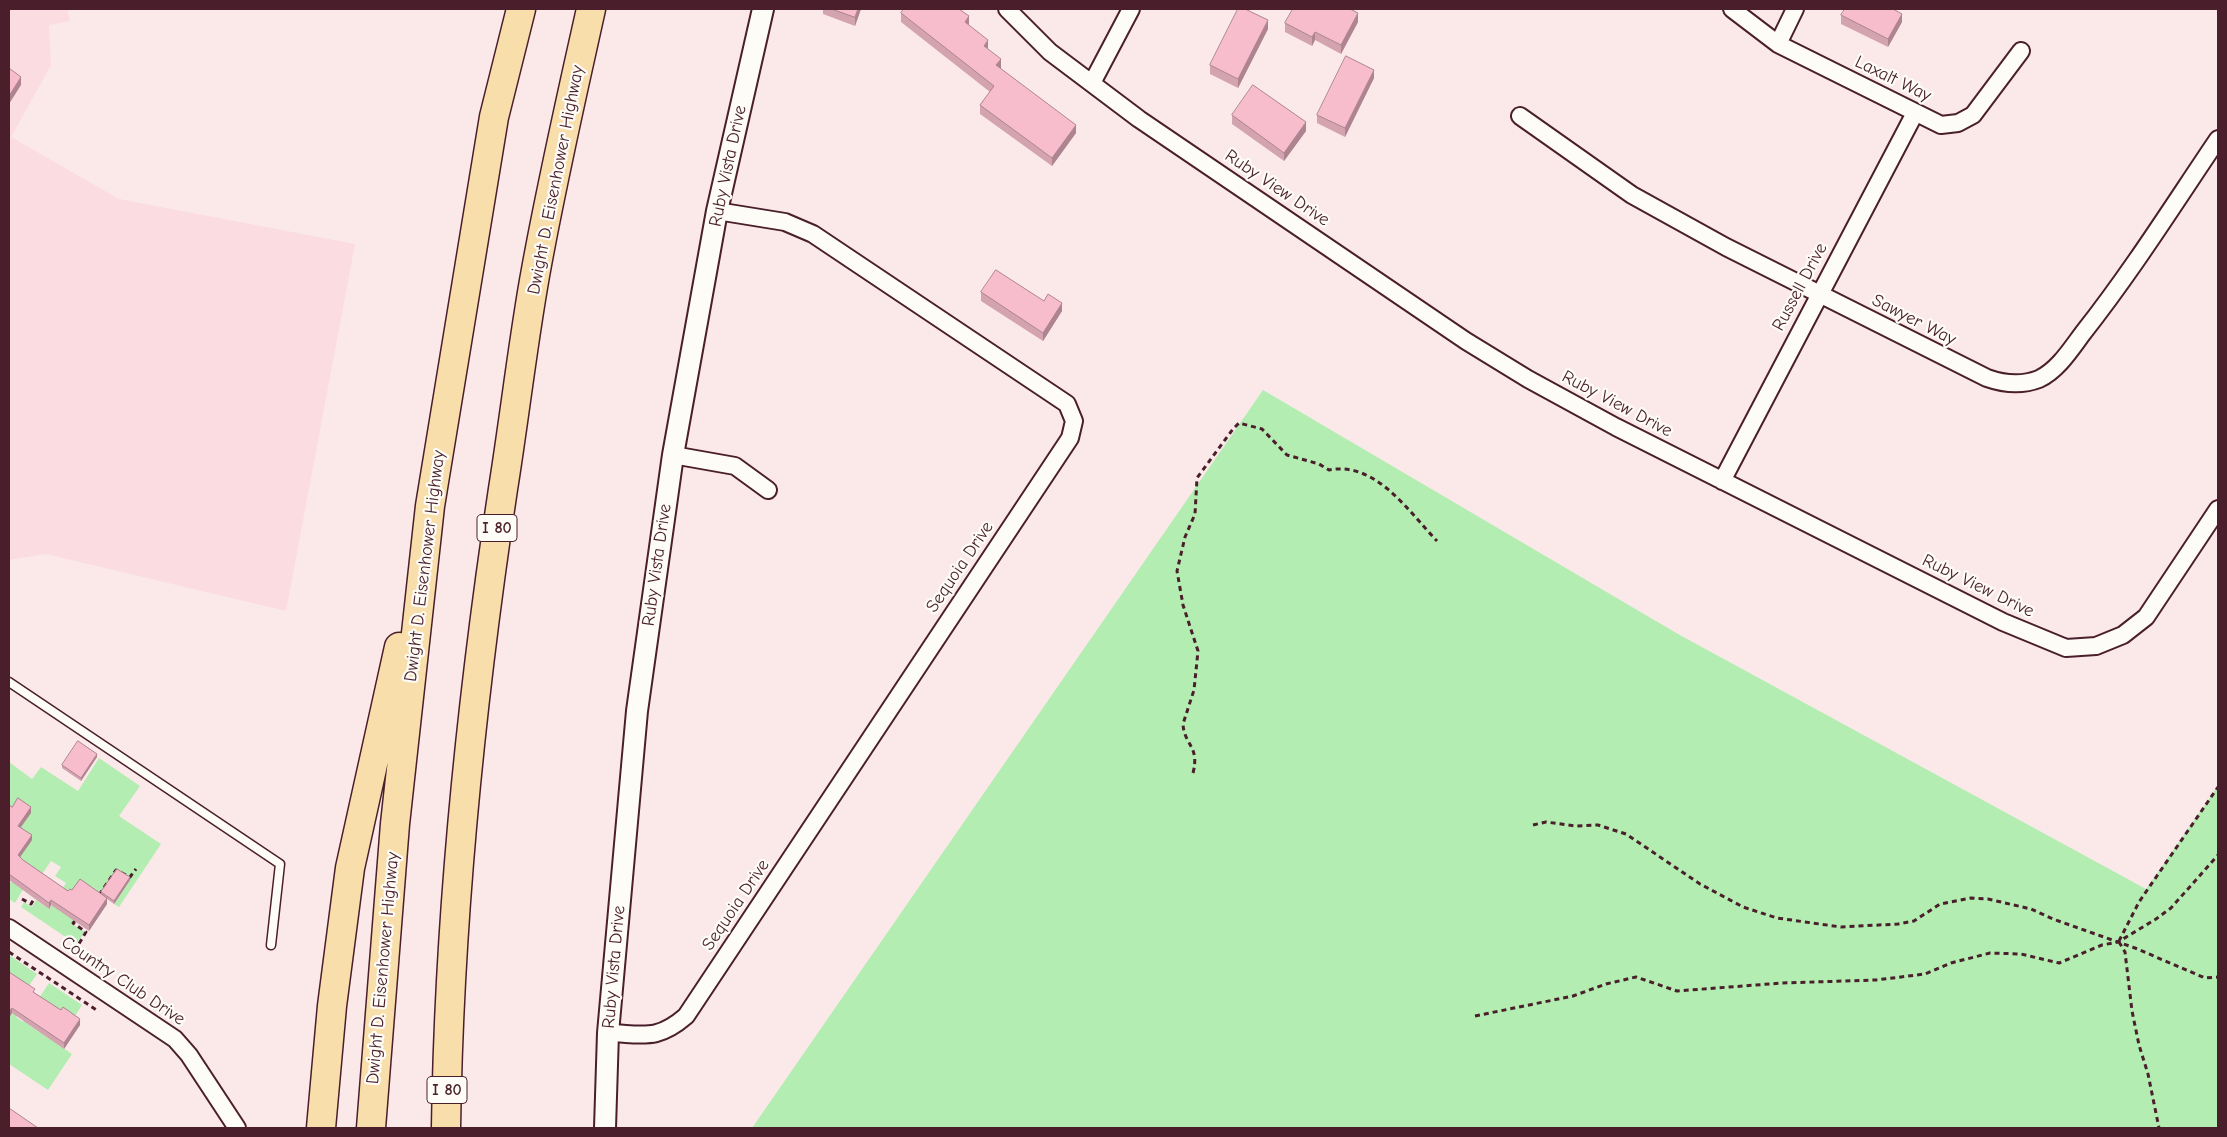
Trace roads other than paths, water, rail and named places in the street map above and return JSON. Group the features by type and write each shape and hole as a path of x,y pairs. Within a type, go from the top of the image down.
{"highway":[{"name":"Dwight D. Eisenhower Highway","path":"371,1128 395,824 430,506 494,117 521,9"},
{"name":"Dwight D. Eisenhower Highway","path":"446,1128 447,1053 460,831 472,711 534,283 559,151 591,9"},
{"path":"321,1128 332,1006 350,868 430,506"},
{"path":"447,1053 451,1128"}],"street":[{"name":"Ruby Vista Drive","path":"605,1128 608,1033 636,711 673,455 717,211 763,9"},
{"name":"Ruby View Drive","path":"1007,9 1044,46 1139,119 1466,341 1576,405 1722,481 2003,622 2066,648 2096,646 2123,636 2146,617 2218,509"},
{"path":"1092,83 1131,9"},
{"name":"Laxalt Way","path":"1732,9 1778,44 1941,125 1958,123 1973,115 2021,51"},
{"path":"1778,44 1795,9"},
{"name":"Russell Drive","path":"1722,481 1818,294 1915,113"},
{"name":"Sawyer Way","path":"1520,116 1632,195 1726,247 1986,378 2000,383 2020,384 2039,378 2056,368 2103,308 2218,139"},
{"name":"Sequoia Drive","path":"608,1033 653,1035 670,1030 686,1016 1070,438 1074,421 1067,404 813,234 785,222 717,211"},
{"path":"673,455 735,466 768,490"},
{"name":"Country Club Drive","path":"9,928 175,1040 189,1055 237,1128"}],"lane":[{"path":"9,682 280,864 271,945"}]}
